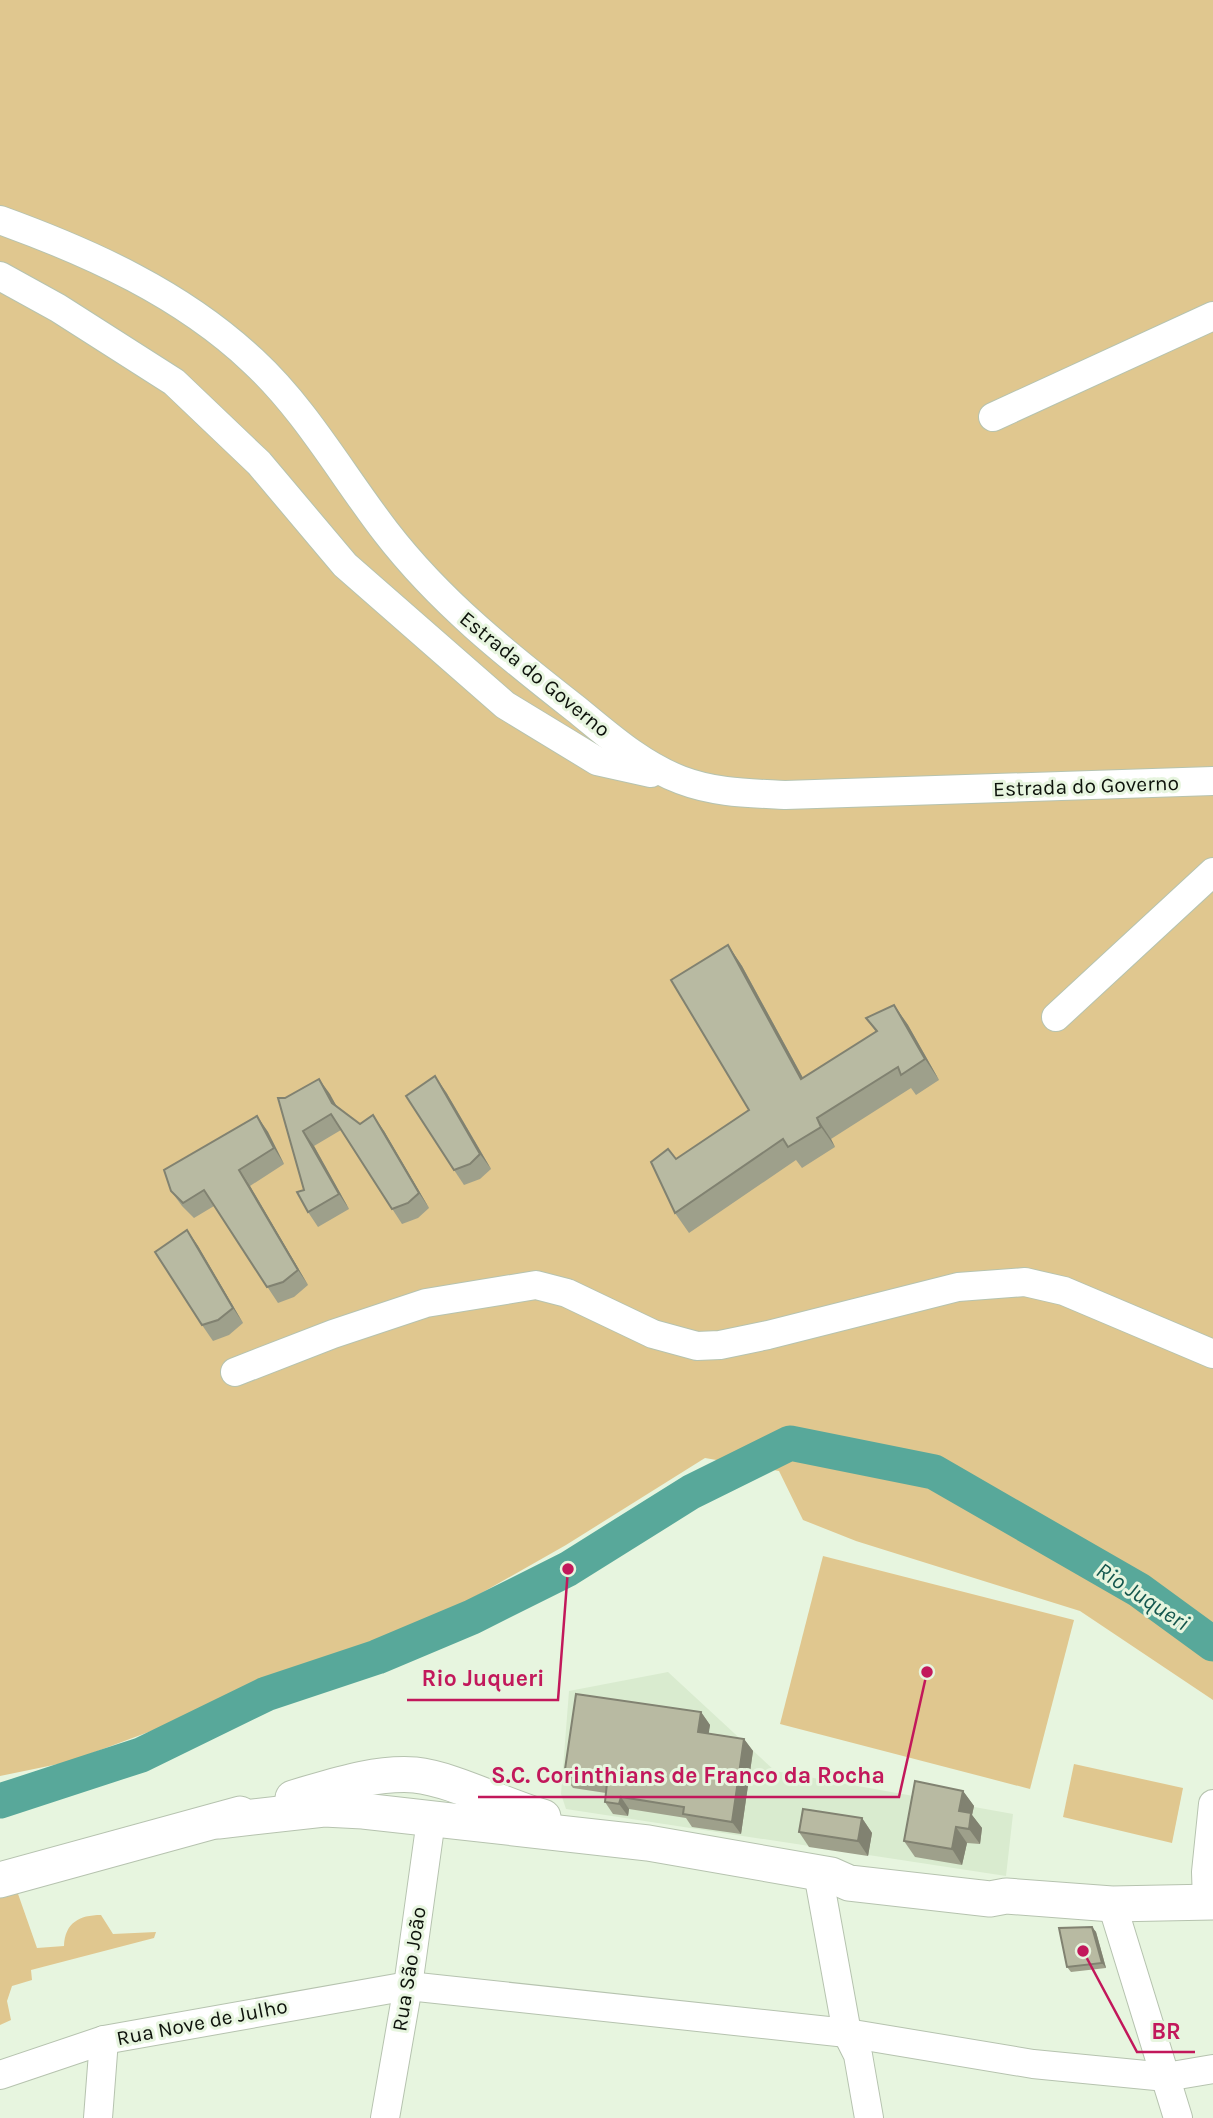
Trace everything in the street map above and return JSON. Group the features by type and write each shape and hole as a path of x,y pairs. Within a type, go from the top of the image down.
{"main road":[{"path":"0,1880 218,1821 349,1782 388,1776 439,1780 529,1813 648,1843"},
{"path":"218,1821 324,1809 648,1843 824,1874 849,1870 993,1887 1006,1896 1112,1904 1210,1902"},
{"path":"431,1820 456,1812 529,1813"}],"street":[{"name":"Estrada do Governo","path":"0,220 69,245 191,309 254,362 310,426 426,581 489,641 634,755 680,780 719,792 785,794 1213,781"},
{"path":"0,276 58,308 174,382 258,463 345,565 505,705 597,761 680,780"},
{"path":"993,417 1213,316"},
{"path":"1056,1017 1213,872"},
{"path":"235,1372 322,1338 426,1303 536,1285 568,1293 653,1334 697,1346 720,1345 768,1335 958,1287 1025,1282 1064,1291 1213,1354"},
{"path":"1210,1902 1206,1872 1213,1804"},
{"name":"Rua São João","path":"385,2118 408,1986 431,1820"},
{"path":"824,1874 847,2034 858,2055 869,2118"},
{"path":"1112,1904 1178,2118"},
{"name":"Rua Nove de Julho","path":"0,2075 104,2040 408,1986 847,2034 1033,2063 1167,2077 1213,2069"},
{"path":"98,2118 104,2040"}],"shaded area":[{"path":"0,0 1213,0 1213,1700 1080,1611 856,1541 803,1520 779,1471 705,1458 566,1545 432,1621 263,1679 170,1724 68,1762 0,1776"},
{"path":"823,1556 1074,1620 1030,1789 780,1724"},
{"path":"668,1672 775,1771 1013,1814 1006,1876 566,1809 561,1794 569,1691"},
{"path":"1074,1764 1183,1788 1172,1843 1063,1817"},
{"path":"17,1891 37,1948 64,1946 70,1926 93,1915 101,1915 113,1934 156,1932 154,1938 31,1970 32,1980 12,1986 7,2001 11,2020 0,2025 0,1898"}],"building":[{"path":"728,945 801,1079 877,1031 866,1018 894,1005 925,1059 901,1075 898,1067 817,1118 821,1127 788,1147 783,1139 675,1213 651,1162 668,1149 676,1159 749,1110 671,980"},
{"path":"435,1076 480,1154 470,1164 454,1170 406,1096"},
{"path":"319,1079 332,1103 360,1124 373,1115 419,1193 408,1203 392,1209 331,1114 303,1131 339,1194 308,1212 297,1192 304,1190 278,1098 285,1098"},
{"path":"257,1116 274,1148 239,1170 298,1270 283,1282 267,1287 204,1190 183,1203 171,1191 164,1170"},
{"path":"187,1230 233,1308 218,1320 202,1325 155,1252"},
{"path":"576,1694 701,1712 698,1732 744,1739 732,1822 683,1814 684,1807 621,1797 619,1804 605,1802 607,1783 564,1776"},
{"path":"915,1781 963,1791 959,1811 971,1813 969,1829 956,1827 952,1849 904,1841"},
{"path":"803,1809 862,1818 858,1841 799,1832"},
{"path":"1092,1927 1102,1963 1067,1967 1059,1928"}],"waterway":[{"name":"Rio Juqueri","path":"0,1801 141,1755 266,1694 377,1657 472,1617 568,1569 691,1492 790,1443 934,1472 1139,1590 1213,1644"}],"place":[{"name":"Rio Juqueri","path":"568,1569"},
{"name":"S.C. Corinthians de Franco da Rocha","path":"927,1672"},
{"name":"BR","path":"1083,1951"}]}
